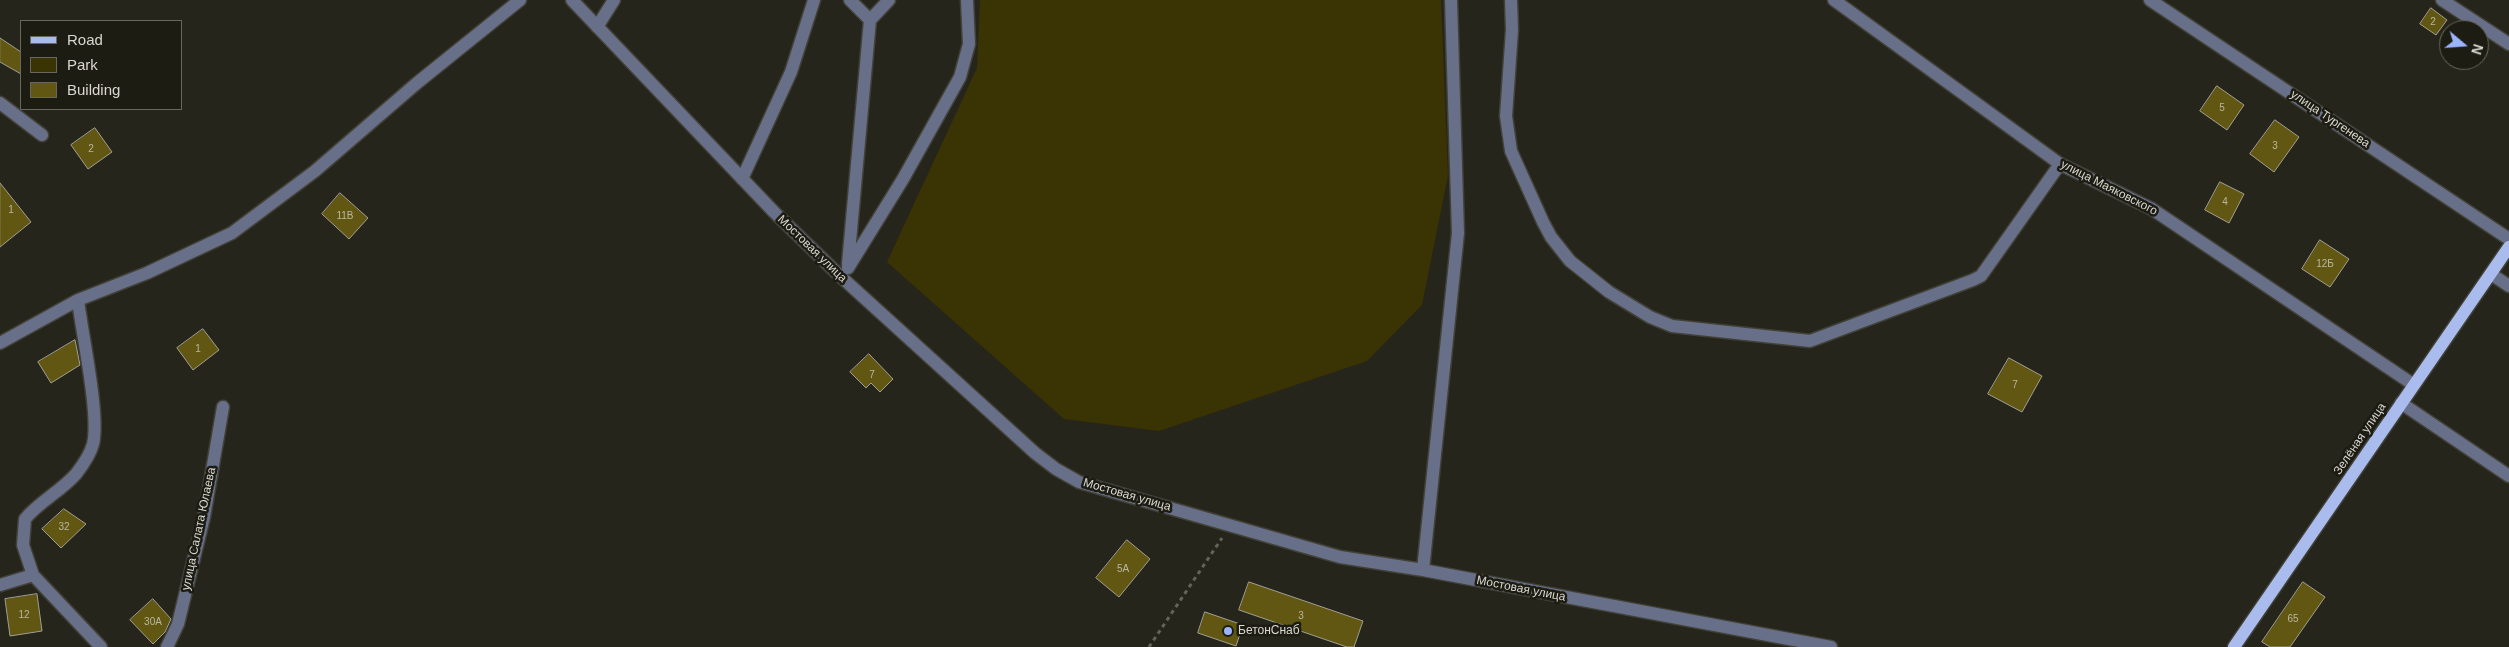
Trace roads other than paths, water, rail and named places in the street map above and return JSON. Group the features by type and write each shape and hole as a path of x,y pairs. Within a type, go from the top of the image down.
{"main road":[{"name":"Зелёная улица","path":"2234,647 2509,247"}],"street":[{"path":"0,343 78,300 147,273 232,233 315,171 417,83 520,0"},
{"name":"Мостовая улица","path":"572,0 742,179 1056,469 1079,482 1340,557 1423,570 1831,647"},
{"path":"597,27 614,0"},
{"path":"742,179 791,72 814,0"},
{"path":"850,0 870,20"},
{"path":"843,271 870,20 889,0"},
{"path":"843,271 903,178 960,77 969,44 967,0"},
{"path":"1423,570 1458,233 1451,0"},
{"path":"1511,0 1512,30 1507,130 1511,151 1543,222 1560,249 1583,272 1642,312 1672,326 1810,341 1973,280 1982,276 2060,164"},
{"name":"улица Маяковского","path":"1834,0 2060,164 2152,209 2414,384"},
{"name":"улица Тургенева","path":"2150,0 2509,239"},
{"path":"2442,0 2509,44"},
{"path":"0,103 42,135"},
{"path":"2491,274 2509,286"},
{"path":"78,300 95,432 88,458 75,475 42,502 25,519 23,544 33,575 101,647"},
{"path":"2401,404 2509,476"},
{"name":"улица Салата Юлаева","path":"167,647 178,624 204,517 223,408"},
{"path":"0,585 33,575"}],"place":[{"name":"БетонСнаб","path":"1228,631"}]}
